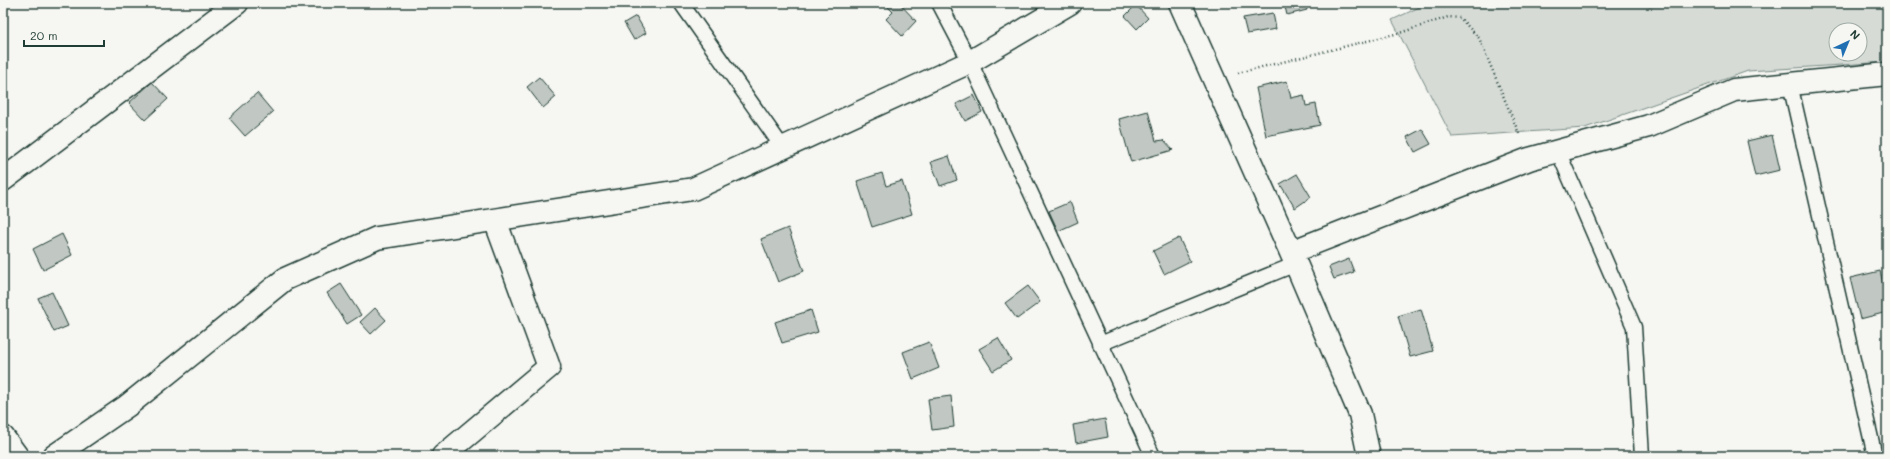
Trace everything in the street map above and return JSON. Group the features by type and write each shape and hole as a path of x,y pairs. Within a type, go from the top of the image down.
{"street":[{"path":"3,180 237,3"},
{"path":"54,456 127,406 285,279 377,238 692,189 970,62 1070,3"},
{"path":"1180,3 1293,258 1360,414 1369,456"},
{"path":"1293,258 1529,159 1649,126 1734,90 1887,74"},
{"path":"443,456 549,367 495,220"},
{"path":"3,437 17,456"}],"lane":[{"path":"681,3 782,148"},
{"path":"939,3 970,62 1153,456"},
{"path":"1790,84 1875,456"},
{"path":"1558,151 1634,327 1642,456"},
{"path":"1100,344 1293,258"}],"path":[{"path":"1214,78 1402,32 1448,17 1460,18 1479,38 1529,159"}],"shaded area":[{"path":"1428,3 1647,3 1649,7 1667,3 1680,3 1692,5 1697,8 1715,3 1887,3 1887,62 1748,71 1585,128 1452,137 1392,20"}],"building":[{"path":"890,3 899,3 916,21 902,36 886,19 893,12 887,6"},
{"path":"1284,3 1305,3 1307,10 1287,15"},
{"path":"1136,5 1148,18 1137,29 1125,16"},
{"path":"1273,13 1276,29 1247,34 1243,18"},
{"path":"636,16 646,33 634,40 624,23"},
{"path":"539,77 556,97 543,108 527,87"},
{"path":"1287,81 1291,98 1304,95 1306,106 1316,104 1320,125 1266,136 1256,88"},
{"path":"152,82 168,99 145,120 129,103"},
{"path":"257,93 273,112 245,136 229,118"},
{"path":"974,95 982,112 965,121 956,104"},
{"path":"1148,111 1156,141 1164,140 1173,150 1131,162 1119,119"},
{"path":"1422,129 1431,144 1415,152 1407,137"},
{"path":"1772,135 1780,170 1755,176 1747,141"},
{"path":"949,156 957,180 940,186 931,162"},
{"path":"882,173 886,186 902,181 912,214 872,227 857,181"},
{"path":"1297,174 1311,197 1295,208 1280,184"},
{"path":"1070,202 1078,222 1058,231 1049,211"},
{"path":"788,228 804,271 778,282 761,239"},
{"path":"62,234 72,255 43,270 33,249"},
{"path":"1179,238 1190,261 1164,274 1153,251"},
{"path":"1349,259 1354,272 1334,279 1329,267"},
{"path":"1880,271 1887,300 1887,312 1860,319 1850,278"},
{"path":"341,284 361,315 347,324 327,293"},
{"path":"1028,286 1040,302 1017,319 1005,303"},
{"path":"52,292 68,326 54,332 38,298"},
{"path":"375,308 386,320 371,334 360,322"},
{"path":"1421,309 1433,351 1410,357 1398,316"},
{"path":"811,310 818,332 782,343 775,322"},
{"path":"998,338 1011,360 993,371 979,349"},
{"path":"929,342 939,368 913,379 903,352"},
{"path":"951,396 954,427 932,430 928,399"},
{"path":"1105,419 1108,437 1076,443 1073,425"}]}
